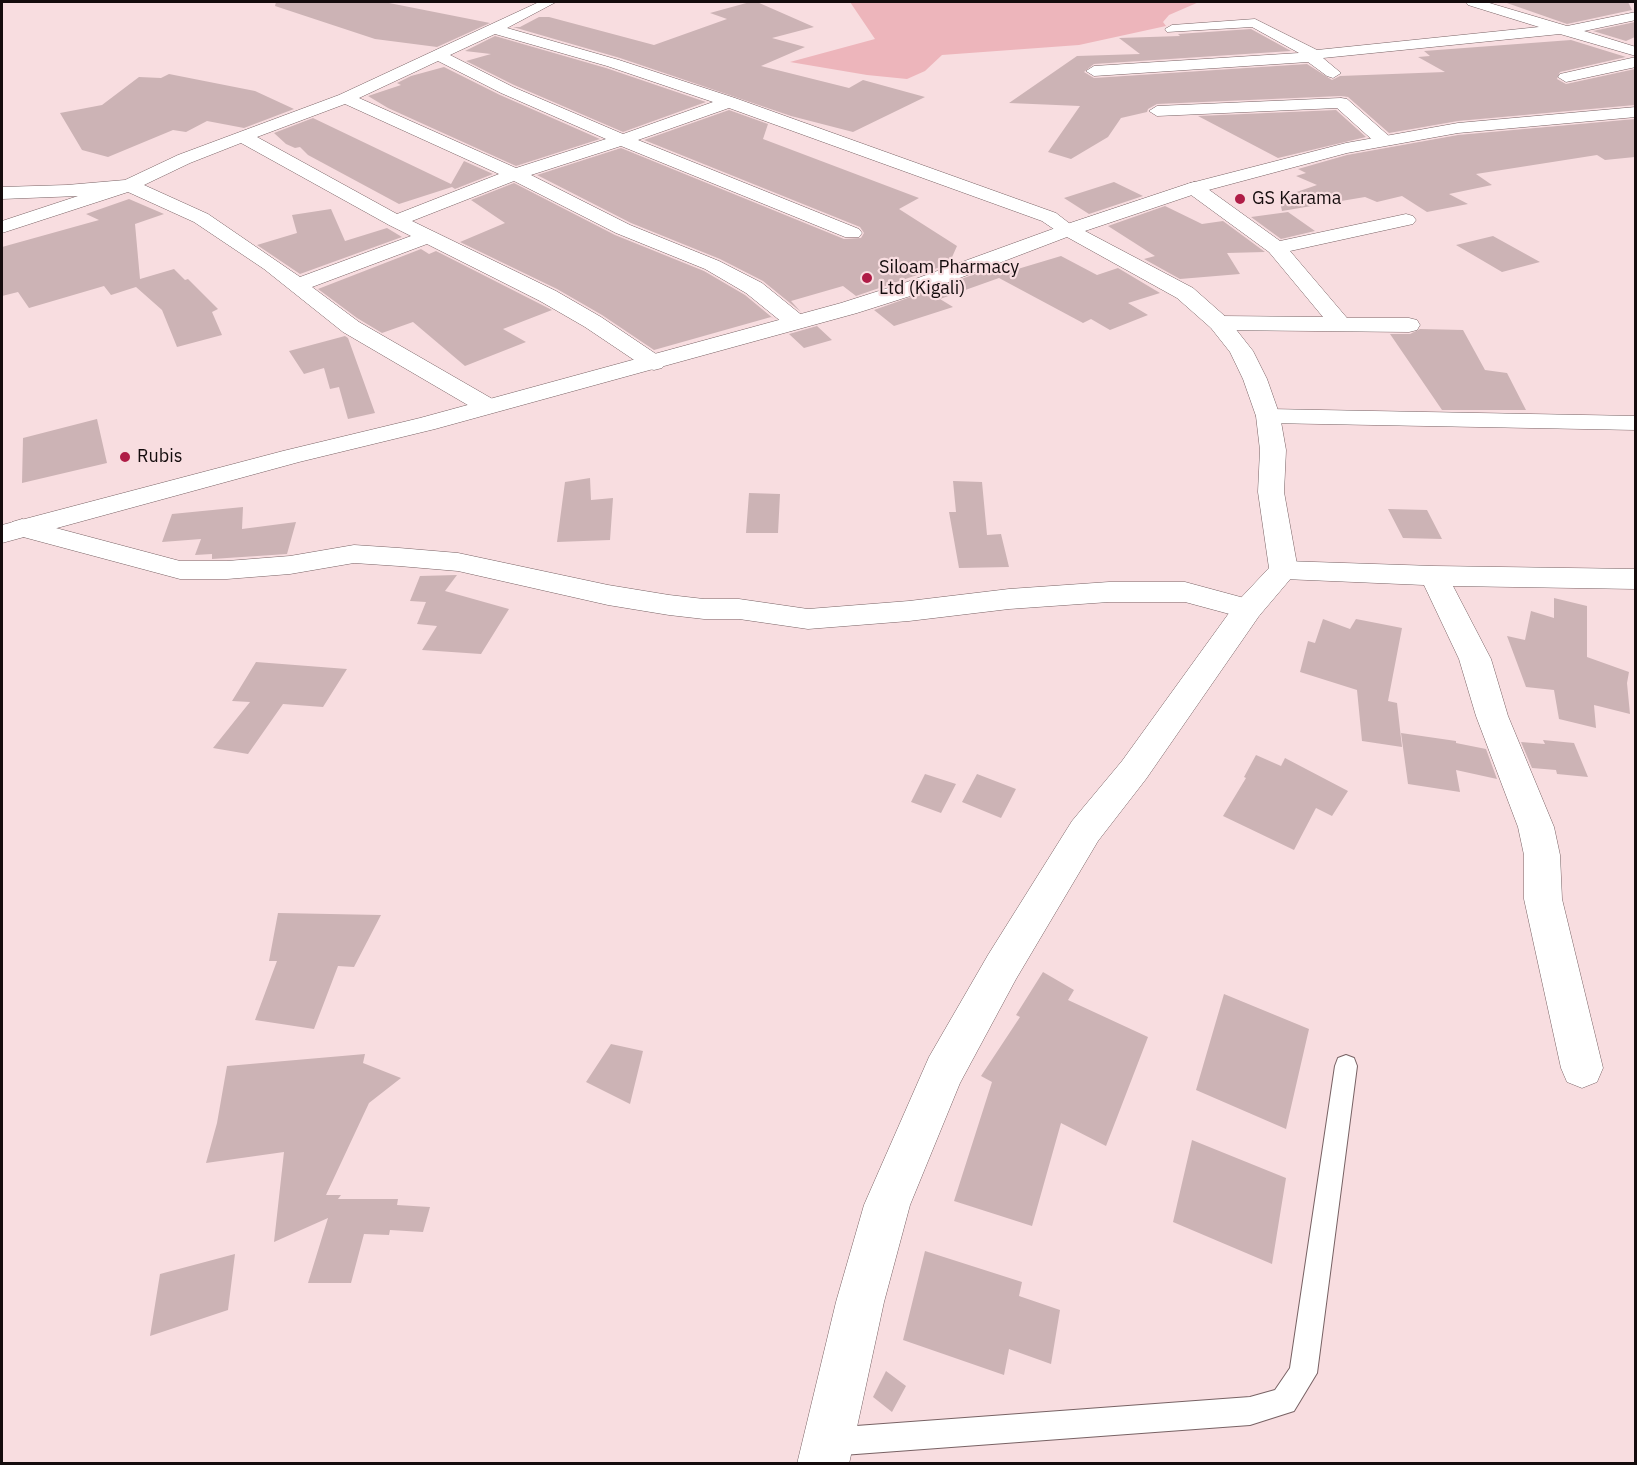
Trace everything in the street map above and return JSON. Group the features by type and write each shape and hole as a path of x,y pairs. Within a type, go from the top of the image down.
{"street":[{"path":"2,227 129,185 184,159 345,98 549,2"},
{"path":"1475,2 1635,52"},
{"path":"1094,71 1312,56 1565,30 1635,16"},
{"path":"1172,28 1255,23 1312,56 1334,73"},
{"path":"494,29 613,63 729,102 1048,217 1185,293 1219,323 1241,351 1255,379 1268,416 1273,450 1271,492 1284,570"},
{"path":"436,54 507,90 622,140 852,233"},
{"path":"1566,77 1635,62"},
{"path":"345,98 515,174 622,229 712,265 754,288 796,322"},
{"path":"396,221 515,174 622,140 729,102"},
{"path":"1157,111 1341,103 1384,141"},
{"path":"12,531 654,363 915,287 1068,230 1194,188 1346,148 1479,125 1635,112"},
{"path":"243,137 426,237 548,296 593,322 654,363"},
{"path":"2,193 67,191 129,185 201,218 368,338 487,406"},
{"path":"1194,188 1276,248 1340,323"},
{"path":"1276,248 1406,220"},
{"path":"297,285 426,237"},
{"path":"1219,323 1409,325"},
{"path":"1268,416 1635,423"},
{"path":"12,531 180,570 290,566 354,555 399,557 469,564 608,595 669,605 704,609 739,609 808,619 909,611 1009,599 1109,592 1185,592 1248,609"},
{"path":"825,1453 860,1302 887,1205 944,1071 1002,967 1085,831 1134,770 1248,609 1284,570 1434,576 1635,579"},
{"path":"1434,576 1475,659 1492,716 1536,827 1542,855 1543,899 1582,1068"}],"lane":[{"path":"825,1453 1250,1411 1284,1401 1303,1373 1346,1066"}],"shaded area":[{"path":"850,2 1199,2 1169,15 1163,22 1166,26 1079,45 942,55 925,71 907,79 790,62 875,39"}],"building":[{"path":"276,2 384,2 490,23 437,47 375,39 275,6"},
{"path":"757,2 814,27 772,38 805,47 761,66 849,88 863,80 925,97 853,132 791,116 620,58 513,27 520,27 539,17 549,17 654,45 727,19 710,13"},
{"path":"1504,2 1628,2 1632,10 1567,24"},
{"path":"1635,22 1635,37 1626,41 1593,31"},
{"path":"1251,29 1291,51 1094,64 1084,72 1094,78 1307,64 1332,80 1340,76 1445,72 1418,57 1430,56 1424,51 1571,40 1626,57 1560,72 1557,79 1566,84 1635,69 1635,105 1458,121 1389,133 1348,97 1341,96 1157,104 1147,112 1121,118 1108,137 1071,159 1048,152 1080,106 1009,103 1077,56 1140,54 1119,38 1180,36 1178,34"},
{"path":"495,36 606,68 706,102 623,132 514,85 466,61 491,54 465,51"},
{"path":"444,67 500,95 600,139 516,166 388,108 368,96 401,85 397,83 411,76"},
{"path":"169,74 255,91 294,109 244,128 207,121 186,132 173,130 108,157 82,150 60,113 102,105 139,77 161,78"},
{"path":"729,110 768,124 763,139 919,198 899,209 957,246 949,264 856,296 843,286 791,301 801,312 763,281 720,259 631,223 537,175 621,148 844,239 861,238 864,233 860,227 644,140"},
{"path":"1336,110 1366,137 1278,158 1198,116"},
{"path":"313,118 451,184 464,161 493,174 455,189 452,187 399,204 308,155 300,147 295,148 286,144 274,133"},
{"path":"1635,119 1635,157 1605,160 1597,155 1476,174 1492,185 1449,194 1468,204 1427,212 1402,196 1377,202 1365,197 1282,211 1279,198 1317,185 1296,176 1306,173 1298,169 1347,155 1458,135"},
{"path":"1114,182 1143,196 1089,214 1064,198"},
{"path":"514,183 615,235 704,271 745,295 774,319 771,317 654,350 602,315 557,289 460,242 505,223 471,200"},
{"path":"129,199 164,214 135,224 140,279 174,269 185,280 188,279 218,309 212,312 222,335 177,347 162,310 136,287 111,295 104,286 29,308 18,292 2,296 2,247 99,220 86,214"},
{"path":"1165,206 1202,224 1223,221 1265,252 1227,253 1240,274 1180,279 1144,259 1155,256 1108,226"},
{"path":"331,209 345,241 387,228 402,237 300,274 257,245 297,233 292,215"},
{"path":"1288,212 1315,231 1281,239 1251,217"},
{"path":"1493,236 1540,262 1502,272 1456,245"},
{"path":"421,249 429,254 436,251 552,310 503,329 526,342 465,366 413,322 382,333 357,318 318,289"},
{"path":"1061,256 1097,275 1118,268 1160,293 1128,303 1148,315 1110,330 1091,319 1083,323 999,278 940,299 953,307 894,326 874,310 992,268 1001,274"},
{"path":"817,326 832,340 804,348 789,334"},
{"path":"1420,329 1463,330 1485,370 1507,373 1526,410 1442,410 1390,334 1410,334"},
{"path":"345,336 348,338 375,413 348,419 339,387 330,389 324,368 304,374 289,351"},
{"path":"97,419 107,463 22,483 23,438"},
{"path":"590,478 591,500 613,498 610,540 557,542 565,482"},
{"path":"953,481 982,482 987,535 1001,534 1009,567 959,568 949,512 956,512"},
{"path":"749,493 780,494 778,533 746,533"},
{"path":"243,507 242,529 296,522 287,554 212,559 212,554 195,555 201,539 162,542 172,514"},
{"path":"1388,509 1427,510 1442,539 1403,538"},
{"path":"457,575 445,591 509,609 481,654 422,650 437,626 417,624 426,602 410,601 420,576"},
{"path":"1554,598 1587,606 1587,657 1629,672 1627,683 1630,714 1594,705 1596,728 1559,719 1554,690 1526,687 1507,636 1525,640 1531,611 1554,618"},
{"path":"1323,619 1350,629 1356,619 1402,628 1388,701 1397,703 1402,747 1362,741 1357,690 1300,672 1308,641 1315,643"},
{"path":"256,662 347,669 323,707 283,704 248,754 213,748 250,702 232,701"},
{"path":"1401,733 1456,741 1456,743 1486,749 1497,779 1456,770 1460,792 1408,784"},
{"path":"1543,740 1574,743 1588,777 1557,774 1556,770 1532,768 1521,742 1545,744"},
{"path":"1256,755 1281,766 1285,758 1348,791 1332,816 1316,808 1294,850 1223,816 1246,778 1244,777"},
{"path":"925,774 956,784 941,813 911,802"},
{"path":"977,774 1016,789 1001,818 962,802"},
{"path":"278,913 381,915 354,967 338,966 314,1029 255,1020 277,961 269,961"},
{"path":"1043,972 1074,990 1068,1000 1148,1037 1106,1146 1061,1123 1032,1226 954,1201 992,1082 981,1076 1020,1017 1016,1015"},
{"path":"1224,994 1309,1029 1286,1129 1196,1090"},
{"path":"611,1044 643,1051 630,1104 586,1082"},
{"path":"365,1054 363,1063 401,1078 369,1103 326,1195 341,1195 338,1199 398,1199 397,1205 430,1207 423,1232 390,1230 389,1235 364,1234 351,1283 308,1283 328,1218 274,1242 284,1152 206,1163 217,1123 227,1066"},
{"path":"1192,1140 1286,1178 1272,1264 1173,1222"},
{"path":"925,1251 1022,1282 1019,1296 1060,1310 1051,1364 1009,1349 1004,1375 903,1340"},
{"path":"235,1254 228,1310 150,1336 160,1274"},
{"path":"886,1371 906,1386 892,1412 873,1397"}],"place":[{"name":"GS Karama","path":"1240,199"},
{"name":"Siloam Pharmacy Ltd (Kigali)","path":"867,278"},
{"name":"Rubis","path":"125,457"}]}
